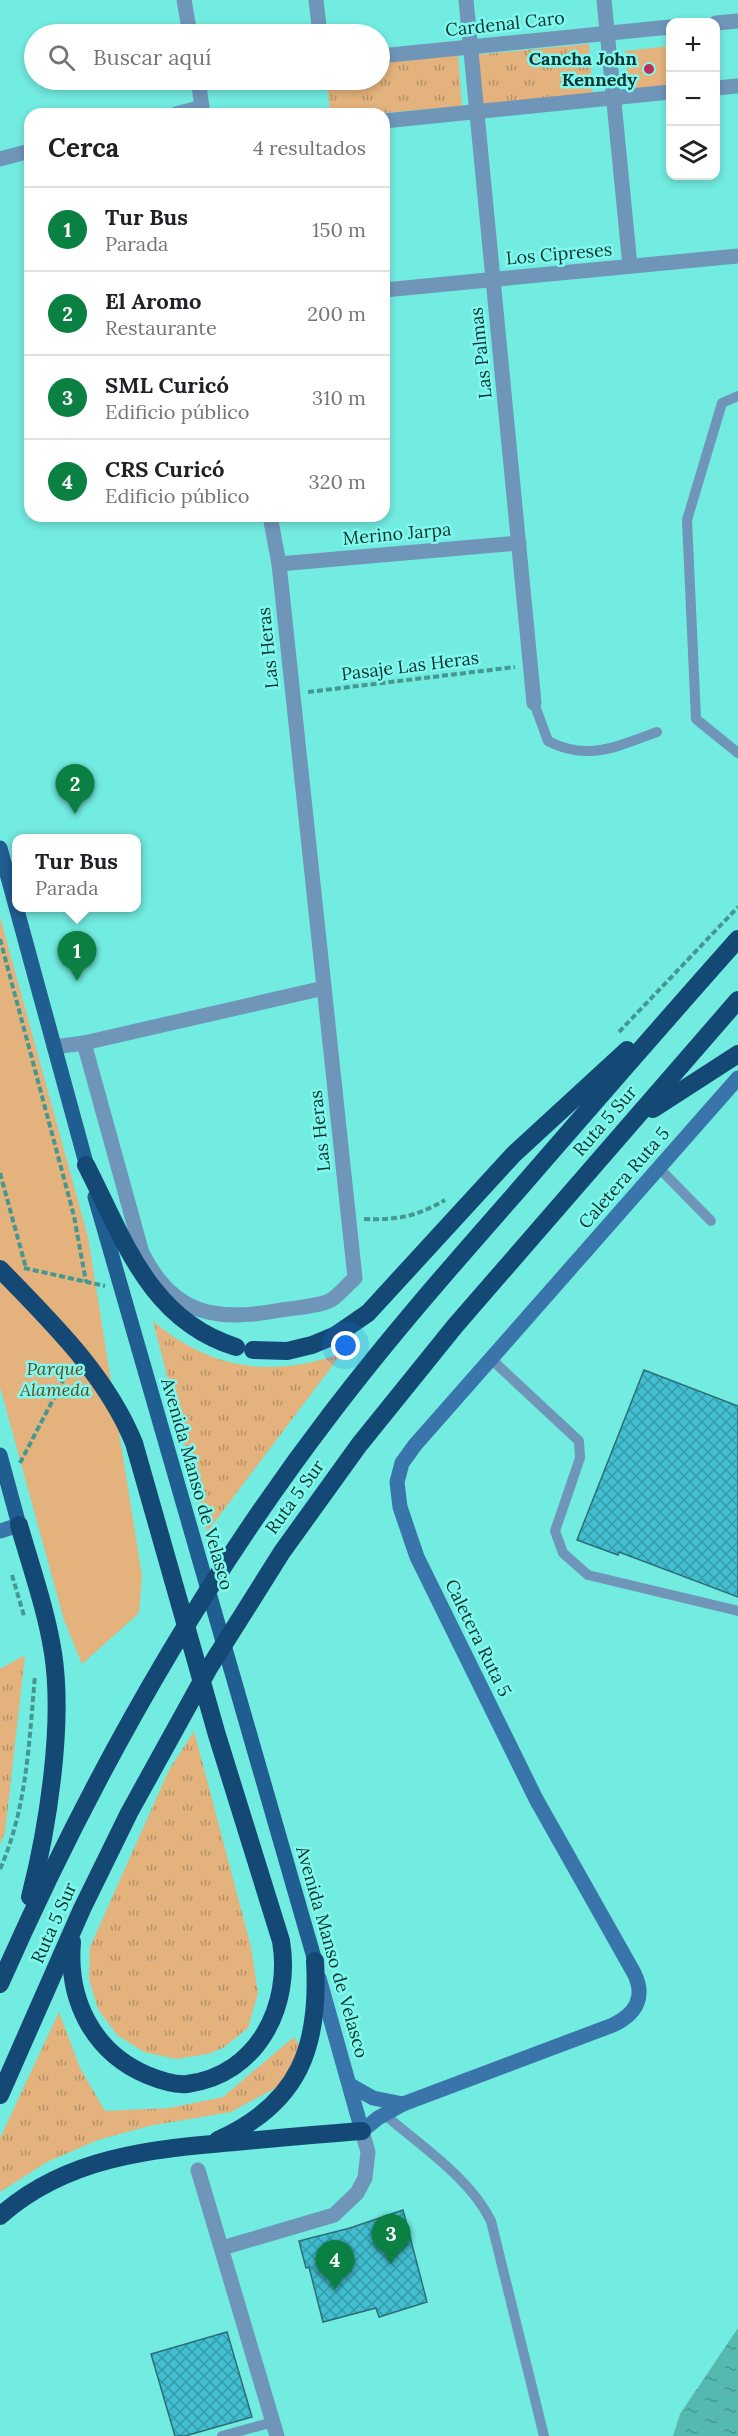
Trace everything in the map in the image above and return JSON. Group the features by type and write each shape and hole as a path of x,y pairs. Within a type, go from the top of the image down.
{"highway":[{"name":"Ruta 5 Sur","path":"0,1984 54,1866 100,1777 167,1660 241,1540 328,1416 393,1335 738,939"},
{"path":"86,1165 134,1259 158,1295 175,1314 191,1327 245,1348 287,1351 312,1345 336,1335 368,1313 513,1155 689,995"},
{"name":"Ruta 5 Sur","path":"0,2095 82,1909 178,1720 260,1584 300,1524 399,1394 455,1326 738,1000"},
{"path":"625,1130 665,1100 738,1054"},
{"path":"9,1268 78,1352 116,1406 134,1443 217,1735 281,1941 284,1958 282,1992 278,2009 260,2040 235,2065 219,2074 185,2084 152,2077 123,2062 110,2052 88,2026 75,1994 71,1977 71,1951 82,1909"},
{"path":"19,1525 49,1631 57,1683 56,1727 47,1809 36,1872 20,1939"},
{"path":"208,2144 234,2133 270,2107 299,2071 310,2046 314,2023 315,1961"},
{"path":"0,2216 36,2190 92,2163 154,2149 362,2131"}],"main road":[{"name":"Avenida Manso de Velasco","path":"0,848 12,892"},
{"name":"Avenida Manso de Velasco","path":"17,912 121,1290 315,1961"},
{"path":"0,1455 19,1525"}],"street":[{"path":"184,0 188,24"},
{"path":"316,0 319,24"},
{"name":"Las Palmas","path":"466,0 534,703"},
{"path":"604,0 630,266"},
{"path":"720,23 738,21"},
{"name":"Cardenal Caro","path":"390,55 666,27"},
{"path":"720,88 738,86"},
{"path":"200,90 203,108"},
{"path":"390,120 666,92"},
{"path":"0,159 24,153"},
{"name":"Los Cipreses","path":"390,289 738,256"},
{"name":"Las Heras","path":"84,1043 142,1253 150,1269 172,1294 185,1303 214,1314 246,1316 330,1301 355,1278 279,564 271,522"},
{"name":"Merino Jarpa","path":"279,564 519,543"},
{"path":"54,1047 84,1043 324,988"},
{"name":"Caletera Ruta 5","path":"362,2131 384,2114 403,2104 621,2021 636,2008 639,1996 634,1973 536,1799 417,1557 400,1507 397,1482 402,1463 415,1445 738,1078"},
{"path":"0,1531 19,1525"},
{"name":"Avenida Manso de Velasco","path":"315,1961 362,2131"},
{"path":"350,2085 373,2098 403,2104"},
{"path":"222,2248 334,2215 357,2193 365,2178 368,2152 362,2131"},
{"path":"198,2170 275,2429"}],"lane":[{"path":"738,396 722,403 687,520 696,719 738,753"},
{"path":"534,703 548,741 579,752 604,750 657,732"},
{"path":"659,1168 711,1221"},
{"path":"491,1359 579,1441 580,1458 555,1532 563,1553 588,1575 738,1611"},
{"path":"384,2114 472,2190 487,2214 544,2436"},
{"path":"222,2436 275,2429"}],"path":[{"name":"Pasaje Las Heras","path":"292,693 531,665"},
{"path":"611,1040 738,907"},
{"path":"0,939 74,1216 86,1282"},
{"path":"0,1173 26,1268"},
{"path":"348,1219 395,1220 423,1212 448,1198"},
{"path":"9,1268 26,1268 121,1290"},
{"path":"8,1485 78,1352"},
{"path":"9,1564 24,1617"},
{"path":"0,1869 9,1845 27,1766 35,1672"}],"green space":[{"path":"589,44 593,95 478,105 474,55"},
{"name":"Cancha John Kennedy","path":"666,46 666,88 629,92 625,51"},
{"path":"458,55 462,106 390,112 390,108 329,108 328,90 390,90 390,62"},
{"name":"Parque Alameda","path":"0,917 88,1237 142,1576 139,1613 82,1664 64,1620 0,1387"},
{"path":"153,1321 196,1350 243,1365 291,1366 342,1353 207,1532"},
{"path":"25,1655 5,1833 0,1844 0,1669"},
{"path":"194,1731 251,1947 258,1993 248,2028 223,2048 208,2054 176,2059 144,2052 117,2035 98,2009 89,1979 90,1947 169,1770"},
{"path":"59,2012 80,2068 105,2111 169,2108 223,2097 294,2037 300,2047 283,2084 231,2112 149,2126 98,2140 47,2162 0,2192 0,2138"}],"water":[{"path":"738,2328 738,2436 673,2436 680,2414"}],"building":[{"path":"644,1370 738,1406 738,1597 619,1552 618,1555 577,1540"},
{"path":"403,2210 427,2302 379,2317 376,2308 323,2322 309,2267 306,2268 299,2241 350,2228"},
{"path":"227,2332 252,2417 185,2436 175,2436 151,2354"}],"place":[{"name":"Cancha John Kennedy","path":"649,69"},
{"name":"El Aromo","path":"75,814"},
{"name":"Tur Bus","path":"77,981"},
{"name":"SML Curicó","path":"391,2264"},
{"name":"CRS Curicó","path":"335,2290"}]}
